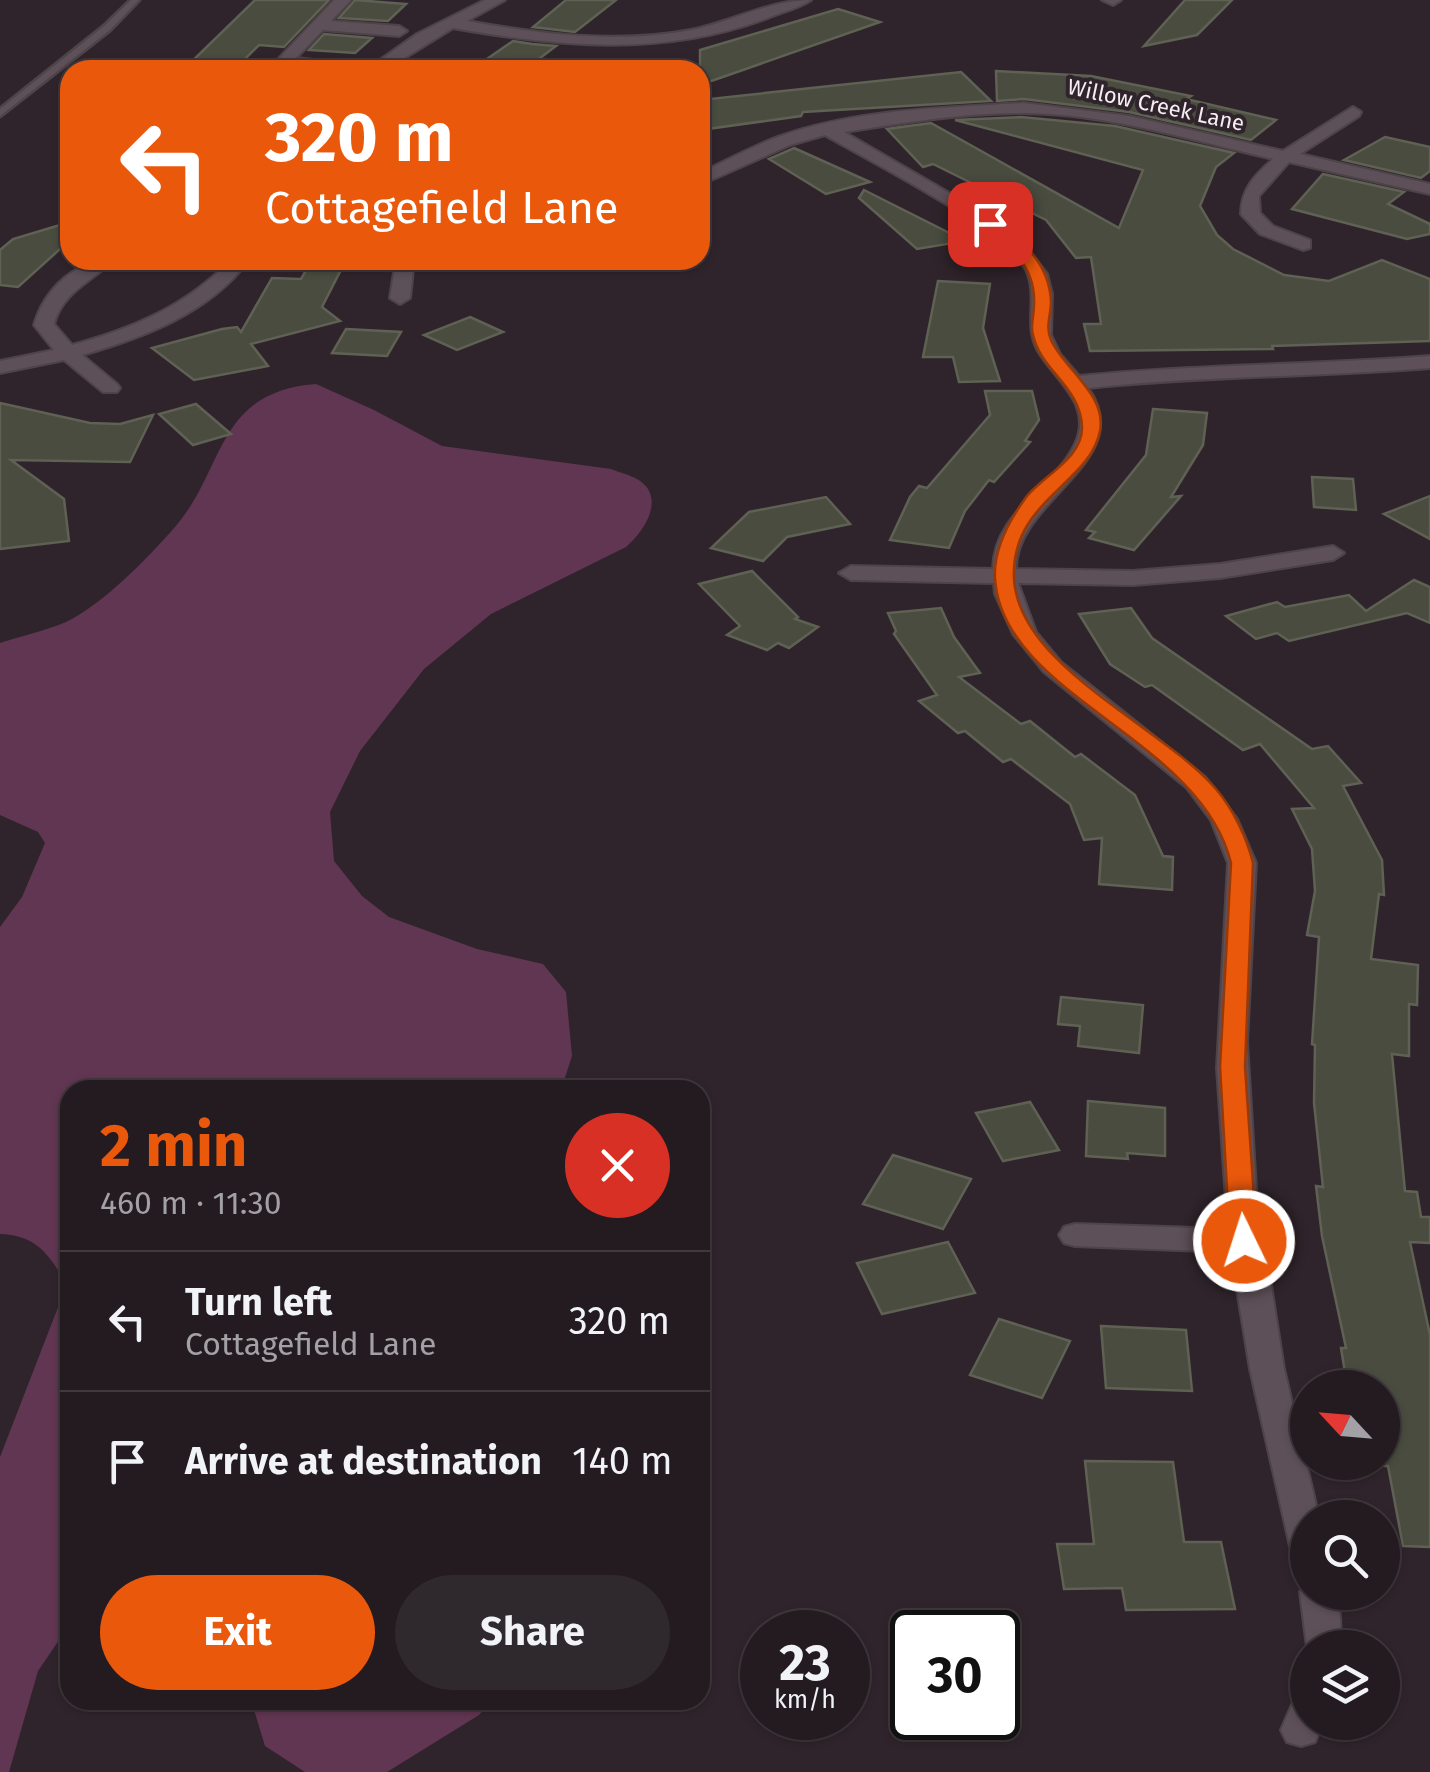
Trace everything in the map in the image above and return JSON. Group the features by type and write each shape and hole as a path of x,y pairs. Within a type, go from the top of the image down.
{"street":[{"path":"286,60 343,0"},
{"path":"390,60 497,0"},
{"path":"452,22 552,40 642,40 719,29 803,0"},
{"path":"319,25 399,31"},
{"name":"Willow Creek Lane","path":"710,175 774,144 827,129 972,110 1050,109 1129,121 1430,189"},
{"path":"1303,244 1263,229 1249,210 1251,190 1283,158 1354,112"},
{"path":"827,129 990,224 1021,248 1039,275 1040,331 1044,344 1086,400 1092,431 1075,462 1022,516 1006,558 1004,578 1012,609 1036,646 1078,687 1187,772 1224,815 1236,841 1242,863 1232,1067 1244,1241 1272,1400 1297,1500"},
{"path":"88,270 46,314 44,325 50,336 110,388"},
{"path":"0,367 126,334 178,310 231,270"},
{"path":"400,298 404,270"},
{"path":"1076,383 1190,371 1312,371 1430,362"},
{"path":"851,574 1004,578 1176,576 1333,553"},
{"path":"1075,1235 1244,1241"}],"lane":[{"path":"67,60 135,0"},
{"path":"0,113 60,65"}],"shaded area":[{"path":"316,384 442,446 611,469 631,476 648,489 652,505 647,521 626,547 491,614 424,669 360,751 330,812 334,861 362,896 389,917 477,949 543,964 566,992 572,1056 564,1080 60,1080 60,1273 41,1248 24,1238 0,1234 0,927 22,897 45,843 38,832 0,815 0,643 66,622 109,593 175,527 240,417 259,401 283,390"},
{"path":"60,1302 60,1639 38,1671 9,1772 0,1772 0,1457"},
{"path":"254,1710 483,1710 387,1772 305,1772 265,1746"}],"building":[{"path":"255,0 329,0 284,47 259,45 244,60 193,60"},
{"path":"355,0 406,4 388,21 339,18"},
{"path":"566,0 616,0 575,32 533,27"},
{"path":"1185,0 1232,0 1197,35 1144,46"},
{"path":"838,9 880,22 710,82 710,60 700,60 700,50"},
{"path":"324,34 372,38 355,53 309,50"},
{"path":"513,41 556,46 538,60 485,60"},
{"path":"996,71 1091,76 1191,96 1186,99 1276,120 1251,140 1129,112 1024,99 997,101"},
{"path":"961,72 991,101 803,112 801,116 710,129 710,99"},
{"path":"1021,117 1115,126 1234,153 1216,167 1200,206 1217,235 1233,249 1284,275 1329,281 1382,260 1430,279 1430,341 1272,346 1273,349 1090,351 1084,324 1101,324 1091,257 1076,258 1046,220 933,164 923,167 887,129 931,123 1119,228 1143,170 955,120"},
{"path":"1385,137 1430,147 1430,171 1421,178 1344,160"},
{"path":"794,148 870,182 826,194 769,159"},
{"path":"1323,174 1404,192 1388,204 1430,224 1430,234 1407,239 1292,209"},
{"path":"864,190 965,241 917,249 859,198"},
{"path":"60,225 60,249 18,287 0,285 0,250 13,239"},
{"path":"306,270 341,270 322,307 340,321 251,344 268,366 194,380 152,348 222,329 237,327 241,332 272,278 301,279"},
{"path":"938,281 990,284 983,328 1000,381 959,382 953,357 923,357"},
{"path":"470,317 503,332 457,350 424,335"},
{"path":"346,329 401,332 387,356 332,353"},
{"path":"985,391 1032,391 1039,420 1025,441 1030,442 994,482 989,480 965,511 949,548 890,540 910,497 919,486 927,488 990,415"},
{"path":"0,403 90,423 120,424 153,415 130,462 11,460 64,499 69,541 0,549"},
{"path":"196,404 231,434 193,445 159,414"},
{"path":"1153,409 1207,413 1203,445 1171,497 1181,496 1134,550 1089,538 1095,532 1086,530 1146,455"},
{"path":"1312,477 1353,479 1356,510 1314,507"},
{"path":"1430,496 1430,539 1384,514"},
{"path":"826,497 850,524 787,537 763,561 711,548 749,512"},
{"path":"752,571 798,617 795,619 818,627 789,648 778,643 767,650 727,635 740,626 699,584"},
{"path":"1414,580 1430,587 1430,623 1407,613 1289,641 1277,633 1256,639 1226,616 1277,602 1285,607 1349,595 1366,611"},
{"path":"941,608 954,637 980,673 959,677 1021,724 1030,721 1075,757 1081,754 1135,795 1163,856 1173,857 1172,890 1099,884 1102,838 1084,840 1070,804 1011,759 1003,762 965,731 958,733 919,701 937,695 894,634 888,613"},
{"path":"1131,608 1152,638 1312,749 1328,746 1361,783 1343,786 1382,860 1384,895 1379,894 1371,959 1418,965 1417,1005 1409,1004 1409,1056 1392,1054 1405,1191 1417,1192 1421,1217 1430,1217 1430,1243 1410,1242 1430,1335 1430,1547 1403,1546 1400,1500 1394,1500 1391,1480 1400,1480 1400,1370 1345,1370 1341,1348 1346,1348 1322,1236 1316,1186 1323,1187 1312,1044 1319,937 1307,935 1315,891 1312,849 1292,809 1314,808 1260,744 1243,750 1152,685 1145,687 1110,664 1079,614"},
{"path":"1061,997 1143,1005 1139,1053 1078,1046 1080,1026 1058,1024"},
{"path":"1088,1101 1165,1108 1165,1156 1086,1156"},
{"path":"1030,1102 1059,1150 1003,1161 976,1113"},
{"path":"893,1155 971,1179 943,1229 863,1204"},
{"path":"948,1242 975,1293 882,1314 857,1263"},
{"path":"999,1319 1070,1341 1042,1398 970,1375"},
{"path":"1101,1326 1186,1330 1192,1391 1106,1388"},
{"path":"1085,1461 1173,1462 1184,1542 1221,1542 1235,1609 1126,1610 1122,1588 1064,1589 1057,1544 1094,1544"}],"route":[{"path":"990,224 1021,248 1039,275 1043,302 1039,318 1044,344 1086,400 1092,431 1075,462 1036,498 1012,536 1004,578 1012,609 1021,627 1054,667 1161,750 1208,794 1224,815 1242,863 1232,1067 1244,1241"}]}
